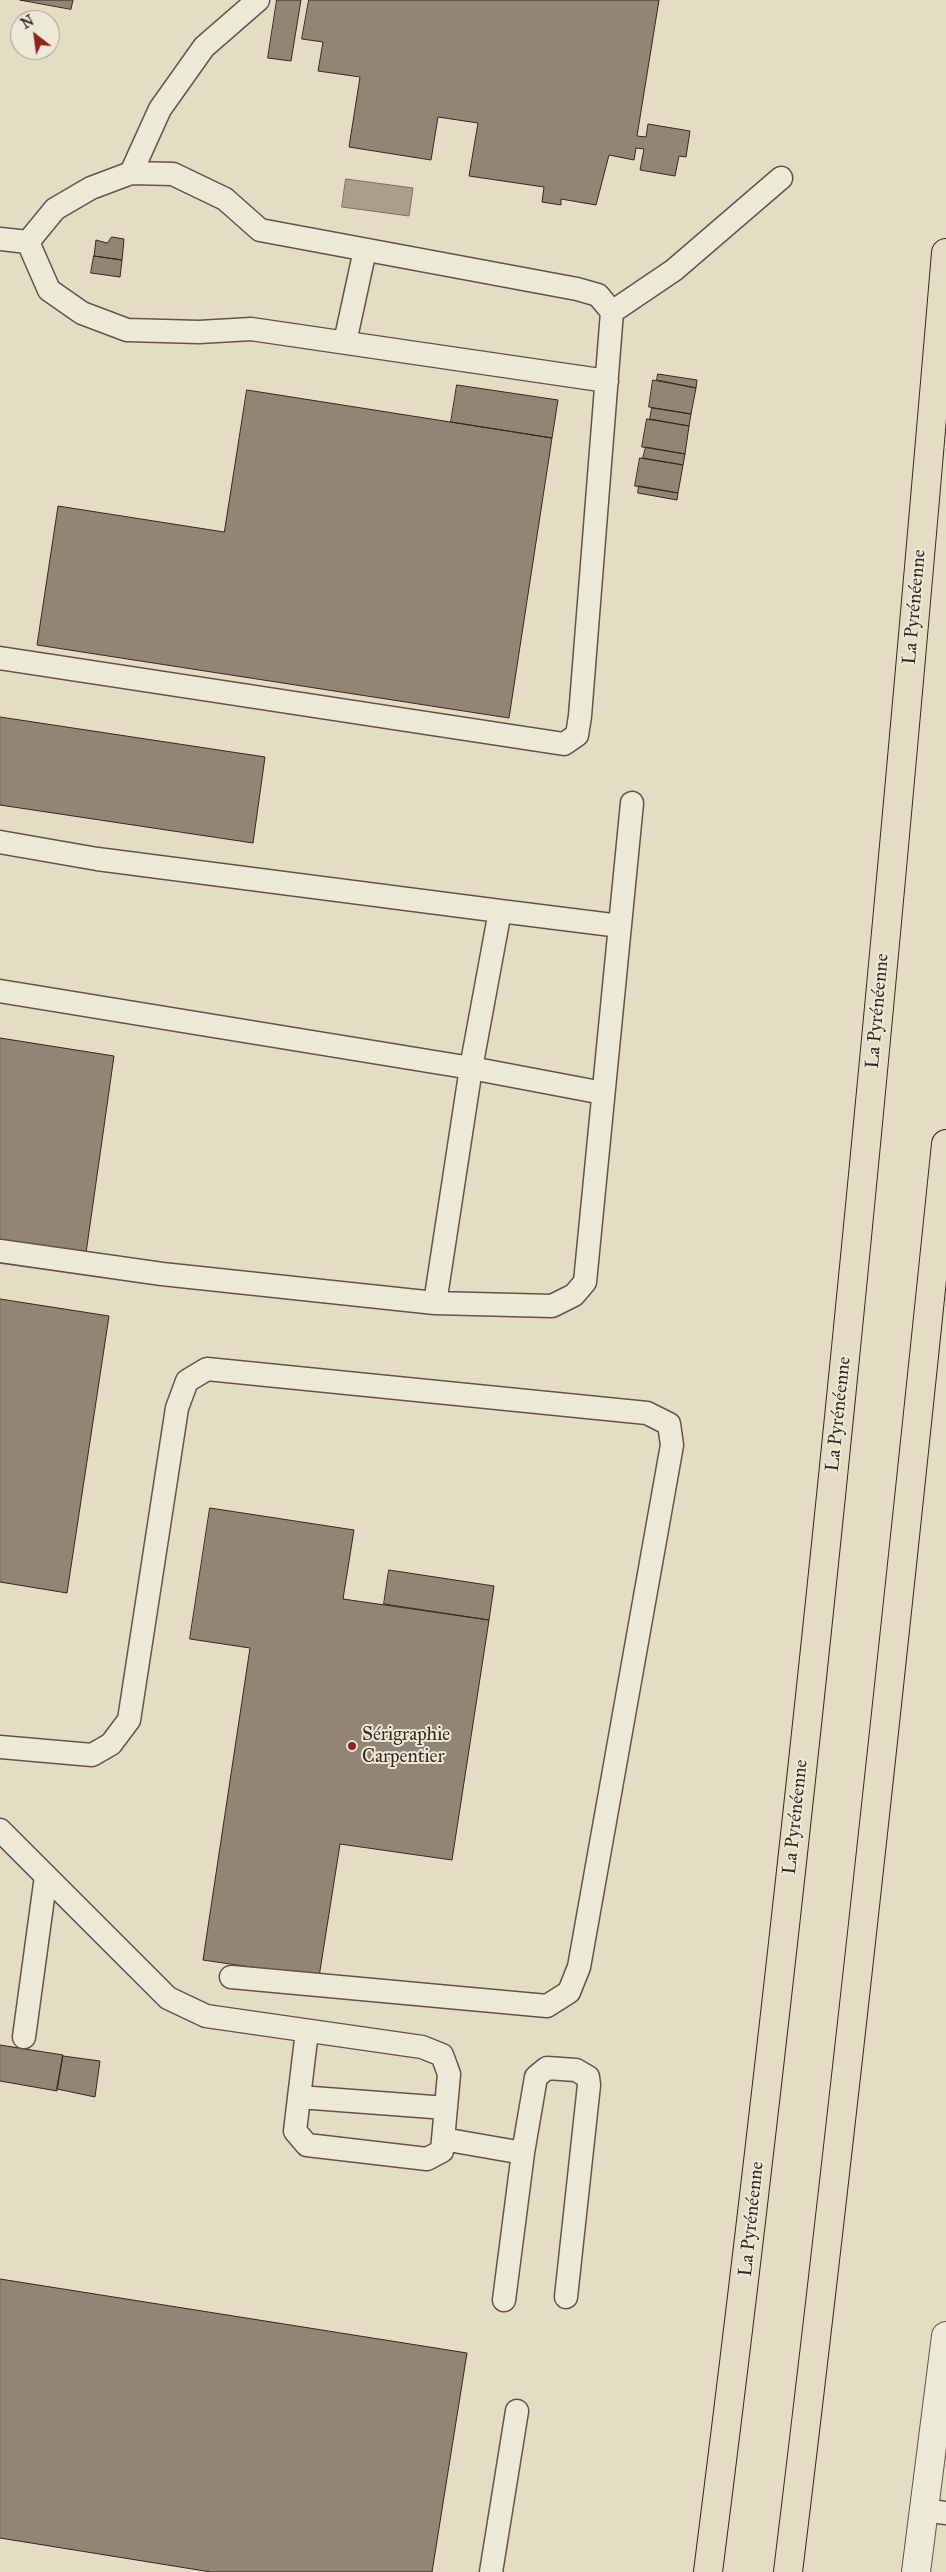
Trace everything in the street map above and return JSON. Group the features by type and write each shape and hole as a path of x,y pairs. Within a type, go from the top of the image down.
{"highway":[{"name":"La Pyrénéenne","path":"708,2572 747,2267 821,1588 864,1168 946,253"},
{"path":"788,2572 824,2274 946,1144"}],"street":[{"path":"916,2572 935,2512 946,2336"}],"lane":[{"path":"131,174 160,109 204,46 258,0"},
{"path":"0,658 564,744 577,735 580,716 612,312 598,295 576,289 260,230 225,199 173,174 131,174 91,188 55,209 28,242"},
{"path":"612,312 674,270 781,178"},
{"path":"0,238 28,242"},
{"path":"28,242 49,290 82,313 127,330 199,332 251,329 607,381"},
{"path":"345,342 365,250"},
{"path":"0,1250 162,1274 435,1303 552,1306 574,1295 585,1282 632,803"},
{"path":"0,842 97,859 620,926"},
{"path":"435,1303 471,1068 500,911"},
{"path":"0,990 471,1068 603,1093"},
{"path":"0,1747 92,1754 111,1744 129,1720 177,1408 187,1381 208,1368 647,1413 669,1424 672,1445 669,1464 579,1967 569,1992 547,2006 231,1977"},
{"path":"0,1830 168,1998 206,2016 307,2030 422,2047 442,2055 449,2074 442,2151 426,2159 307,2145 295,2131 307,2030"},
{"path":"24,2037 46,1876"},
{"path":"504,2300 523,2153 536,2077 547,2068 576,2070 588,2077 589,2085 566,2297"},
{"path":"299,2097 446,2108"},
{"path":"443,2139 523,2153"},
{"path":"491,2572 518,2411"}],"shaded area":[{"path":"346,179 413,188 409,216 342,207"}],"building":[{"path":"20,0 73,0 71,9"},
{"path":"277,0 301,0 291,61 268,58"},
{"path":"309,0 659,0 637,136 646,137 648,124 690,131 686,157 679,156 675,176 640,170 644,149 636,148 634,160 609,155 596,205 561,199 561,205 542,202 544,187 469,176 478,123 438,117 431,160 349,147 360,77 318,71 323,42 302,39"},
{"path":"112,237 124,239 122,260 94,256 96,240 107,243"},
{"path":"94,256 122,260 120,277 91,273"},
{"path":"658,374 697,380 696,388 657,380"},
{"path":"653,380 696,388 691,414 649,407"},
{"path":"457,385 558,400 552,438 451,422"},
{"path":"247,390 552,438 509,718 37,645 58,506 224,532"},
{"path":"652,408 691,414 689,426 650,419"},
{"path":"647,419 689,426 685,454 642,447"},
{"path":"646,447 685,454 683,465 643,458"},
{"path":"640,458 683,465 678,493 635,486"},
{"path":"639,486 678,493 677,500 638,493"},
{"path":"0,717 265,757 253,843 0,805"},
{"path":"0,1038 114,1056 86,1253 0,1240"},
{"path":"0,1299 109,1316 67,1593 0,1582"},
{"name":"Sérigraphie Carpentier","path":"210,1508 354,1530 343,1599 489,1620 452,1860 340,1844 319,1977 203,1960 250,1648 190,1639"},
{"path":"389,1570 494,1586 489,1620 384,1604"},
{"path":"0,2045 63,2055 57,2091 0,2081"},
{"path":"63,2056 100,2061 95,2097 57,2089"},
{"path":"0,2279 467,2353 432,2572 211,2572 0,2538"}],"place":[{"name":"Sérigraphie Carpentier","path":"352,1746"}]}
